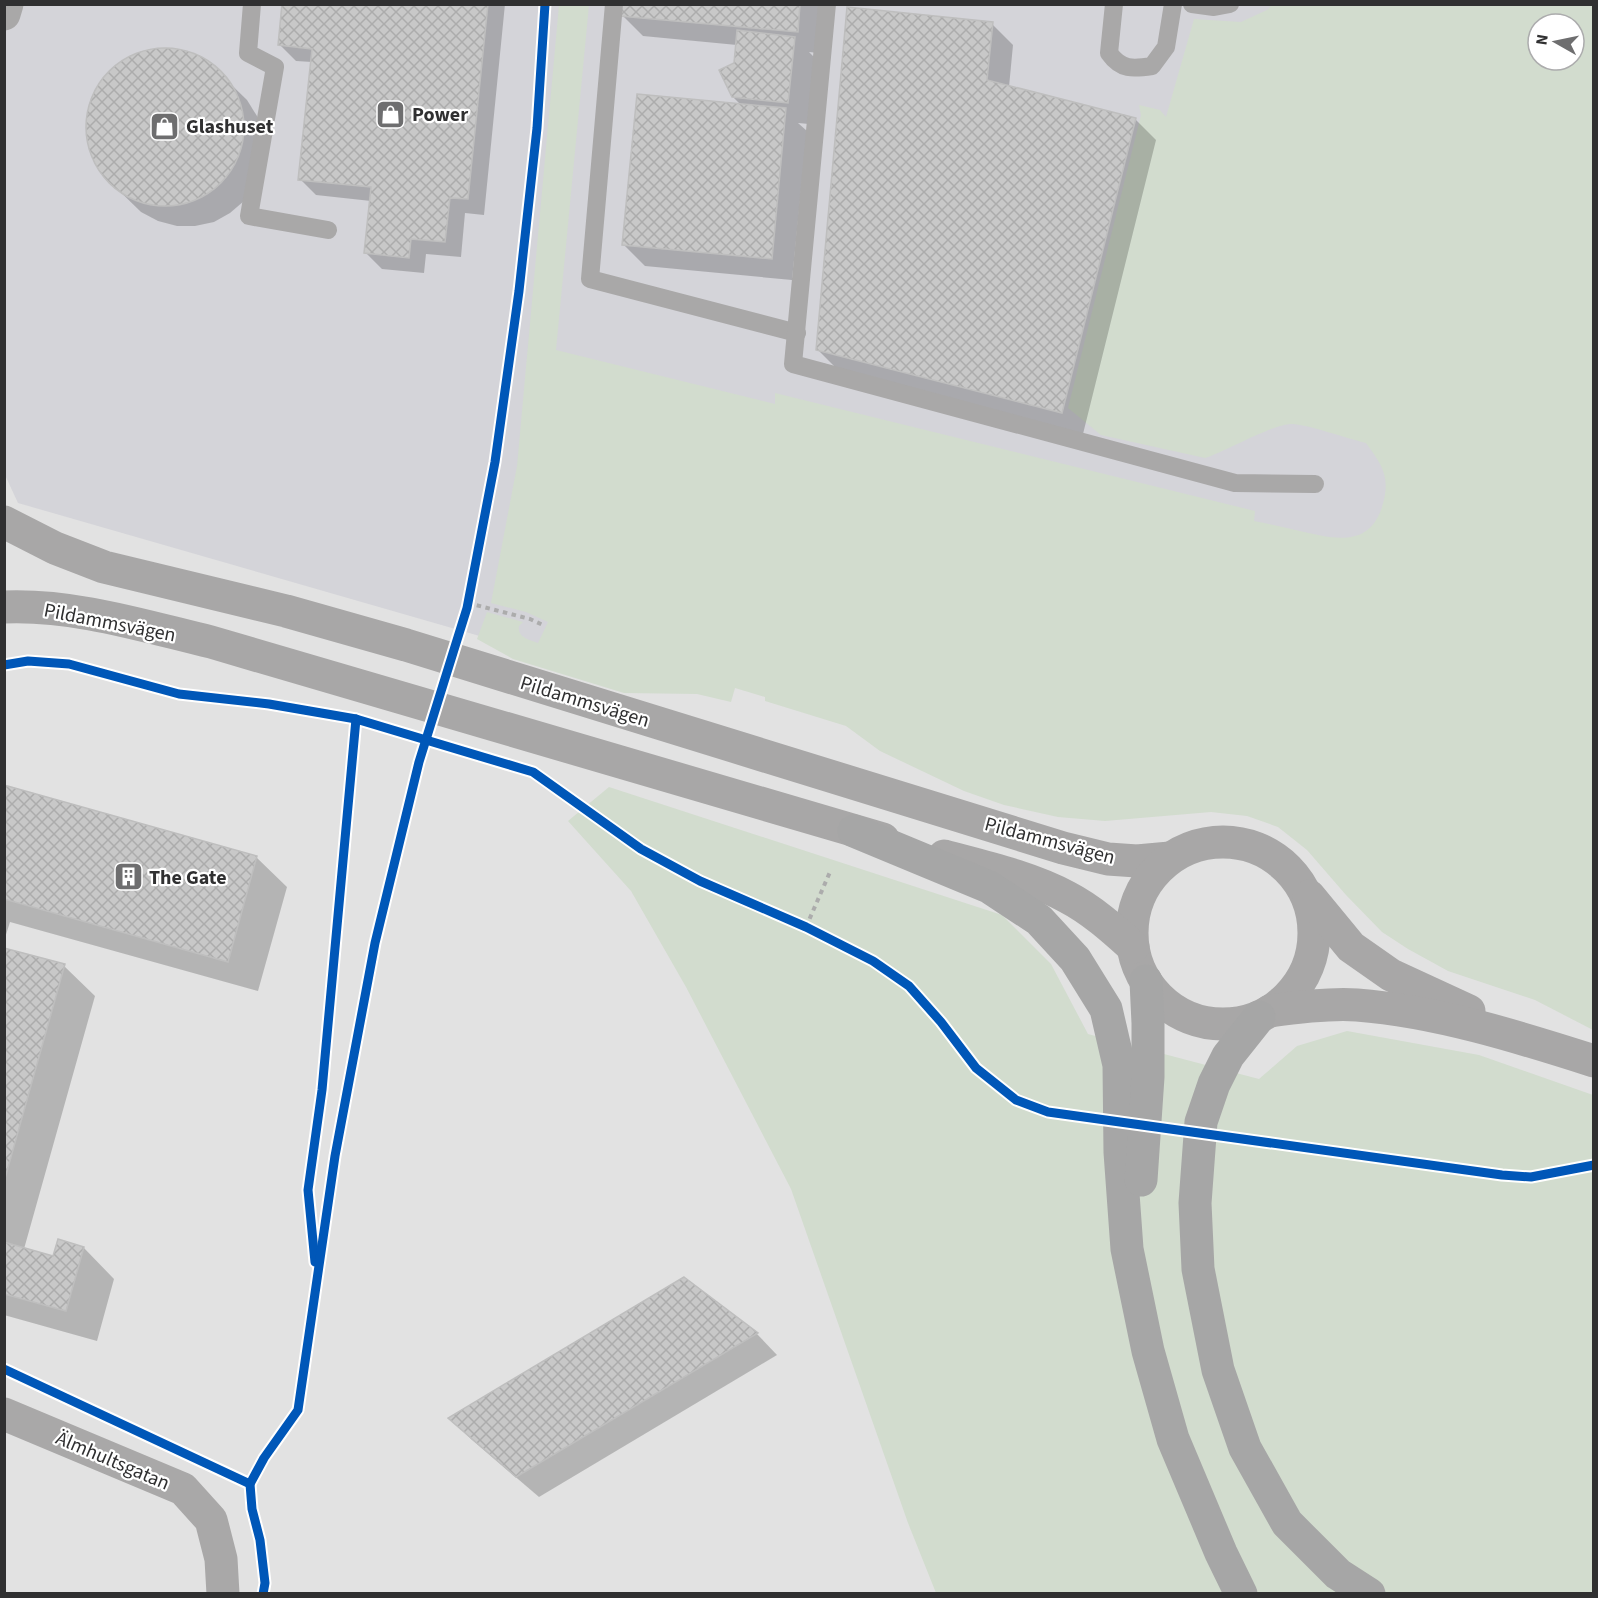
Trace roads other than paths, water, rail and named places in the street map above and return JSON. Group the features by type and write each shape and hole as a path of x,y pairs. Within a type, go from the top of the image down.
{"highway":[{"path":"854,831 989,887 1039,921 1075,959 1106,1009 1119,1065 1120,1152 1127,1249 1148,1351 1173,1439 1221,1553 1241,1593"},
{"path":"1146,981 1148,1077 1141,1163 1140,1247 1148,1351"},
{"path":"1265,1014 1228,1056 1214,1084 1201,1122 1196,1203 1198,1269 1218,1370 1245,1448 1287,1523 1338,1574 1369,1593"}],"main road":[{"name":"Pildammsvägen","path":"4,522 55,548 104,567 286,611 406,645 1062,848 1108,859 1137,861 1170,858 1198,845 1229,841 1260,848 1286,866 1351,947 1391,975 1544,1045"},
{"name":"Pildammsvägen","path":"4,607 29,606 102,617 211,642 970,863 1067,897 1105,922 1133,947"},
{"name":"Pildammsvägen","path":"1170,858 1152,876 1139,898 1132,922 1133,947 1146,981 1167,1005 1196,1020 1228,1024 1265,1014 1356,1005 1437,1017 1544,1045 1593,1061"},
{"name":"Pildammsvägen","path":"1265,1014 1296,988 1311,958 1314,923 1304,890"}],"street":[{"path":"4,14 7,4"},
{"name":"Älmhultsgatan","path":"4,1414 183,1489 212,1520 221,1559 223,1593"}],"lane":[{"path":"252,4 248,53 274,67 249,216 328,230"},
{"path":"614,4 590,279 797,333"},
{"path":"827,4 793,364 1235,483 1315,484"},
{"path":"1114,4 1109,52 1116,63 1135,69 1152,66 1166,47 1173,4"},
{"path":"1192,4 1214,7 1230,4"}],"place":[{"name":"Power","path":"391,114"},
{"name":"Glashuset","path":"165,126"},
{"name":"The Gate","path":"128,877"}]}
